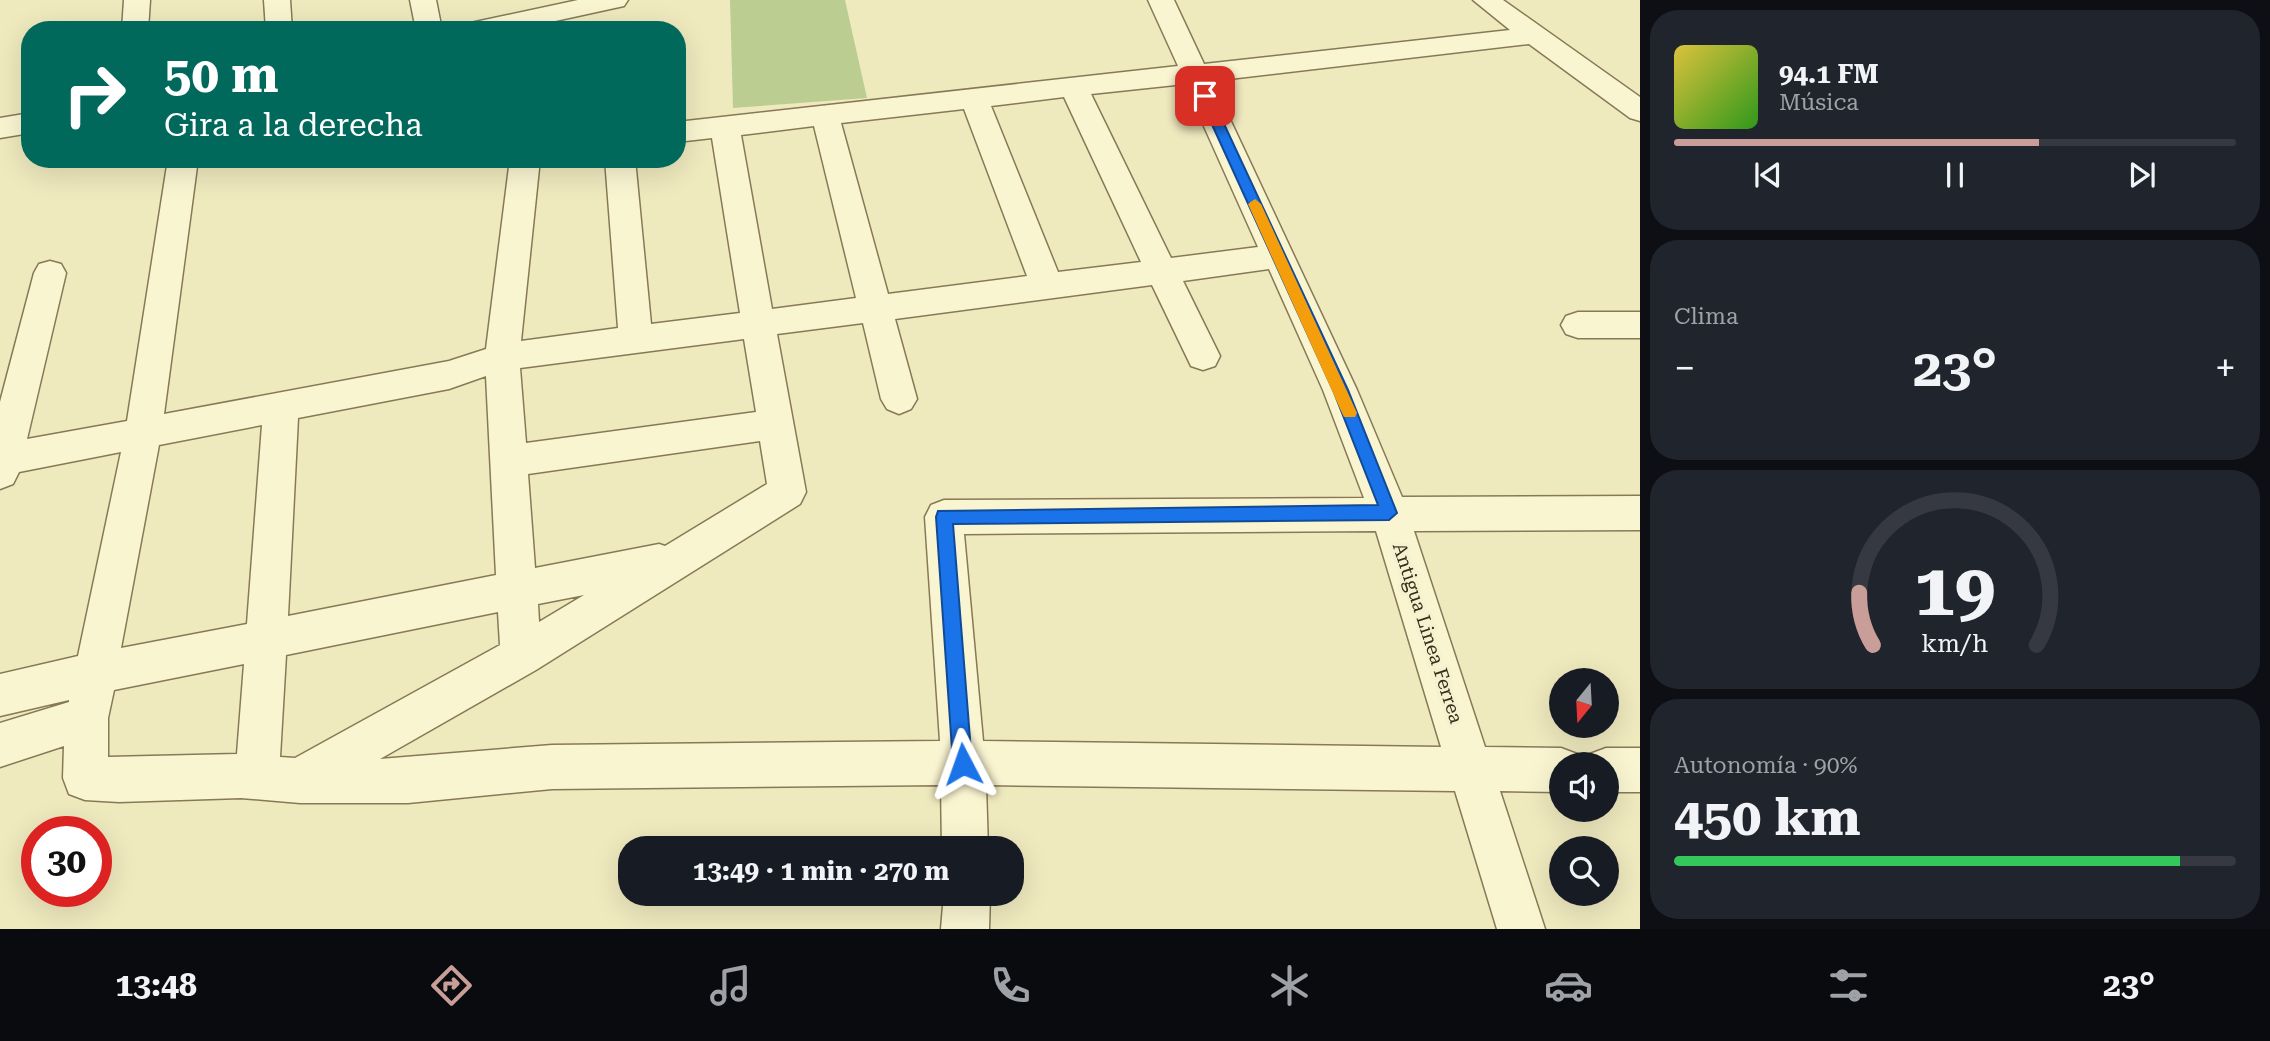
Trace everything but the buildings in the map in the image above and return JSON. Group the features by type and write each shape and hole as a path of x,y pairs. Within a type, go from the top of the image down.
{"street":[{"path":"136,21 137,0"},
{"path":"277,0 278,21"},
{"path":"423,0 427,21"},
{"path":"508,21 567,5 615,0"},
{"name":"Antigua Linea Ferrea","path":"1161,0 1340,390 1389,513 1521,929"},
{"path":"1486,0 1640,111"},
{"path":"686,131 1536,35"},
{"path":"1073,87 1203,356"},
{"path":"974,98 1047,286"},
{"path":"825,115 899,400"},
{"path":"0,128 21,124"},
{"path":"300,781 522,656 787,492 725,126"},
{"path":"182,168 143,433 87,718 85,778 257,777 300,781 408,781 552,767 963,764 1549,770"},
{"path":"522,656 502,357 524,168"},
{"path":"621,168 636,339"},
{"path":"50,273 15,357 1,464 143,433 449,375 502,357 1279,256"},
{"path":"1578,325 1640,325"},
{"path":"257,777 281,407"},
{"path":"509,461 776,424"},
{"path":"965,836 963,764 944,517 1640,513"},
{"path":"0,695 96,673 681,558"},
{"path":"0,745 87,718"},
{"path":"1619,770 1640,770"},
{"path":"965,929 966,906"}],"green space":[{"path":"730,0 845,0 867,98 733,108"}],"slow traffic":[{"path":"1255,204 1349,413"}],"route":[{"path":"963,764 944,517 1389,513 1340,390 1205,96"}]}
